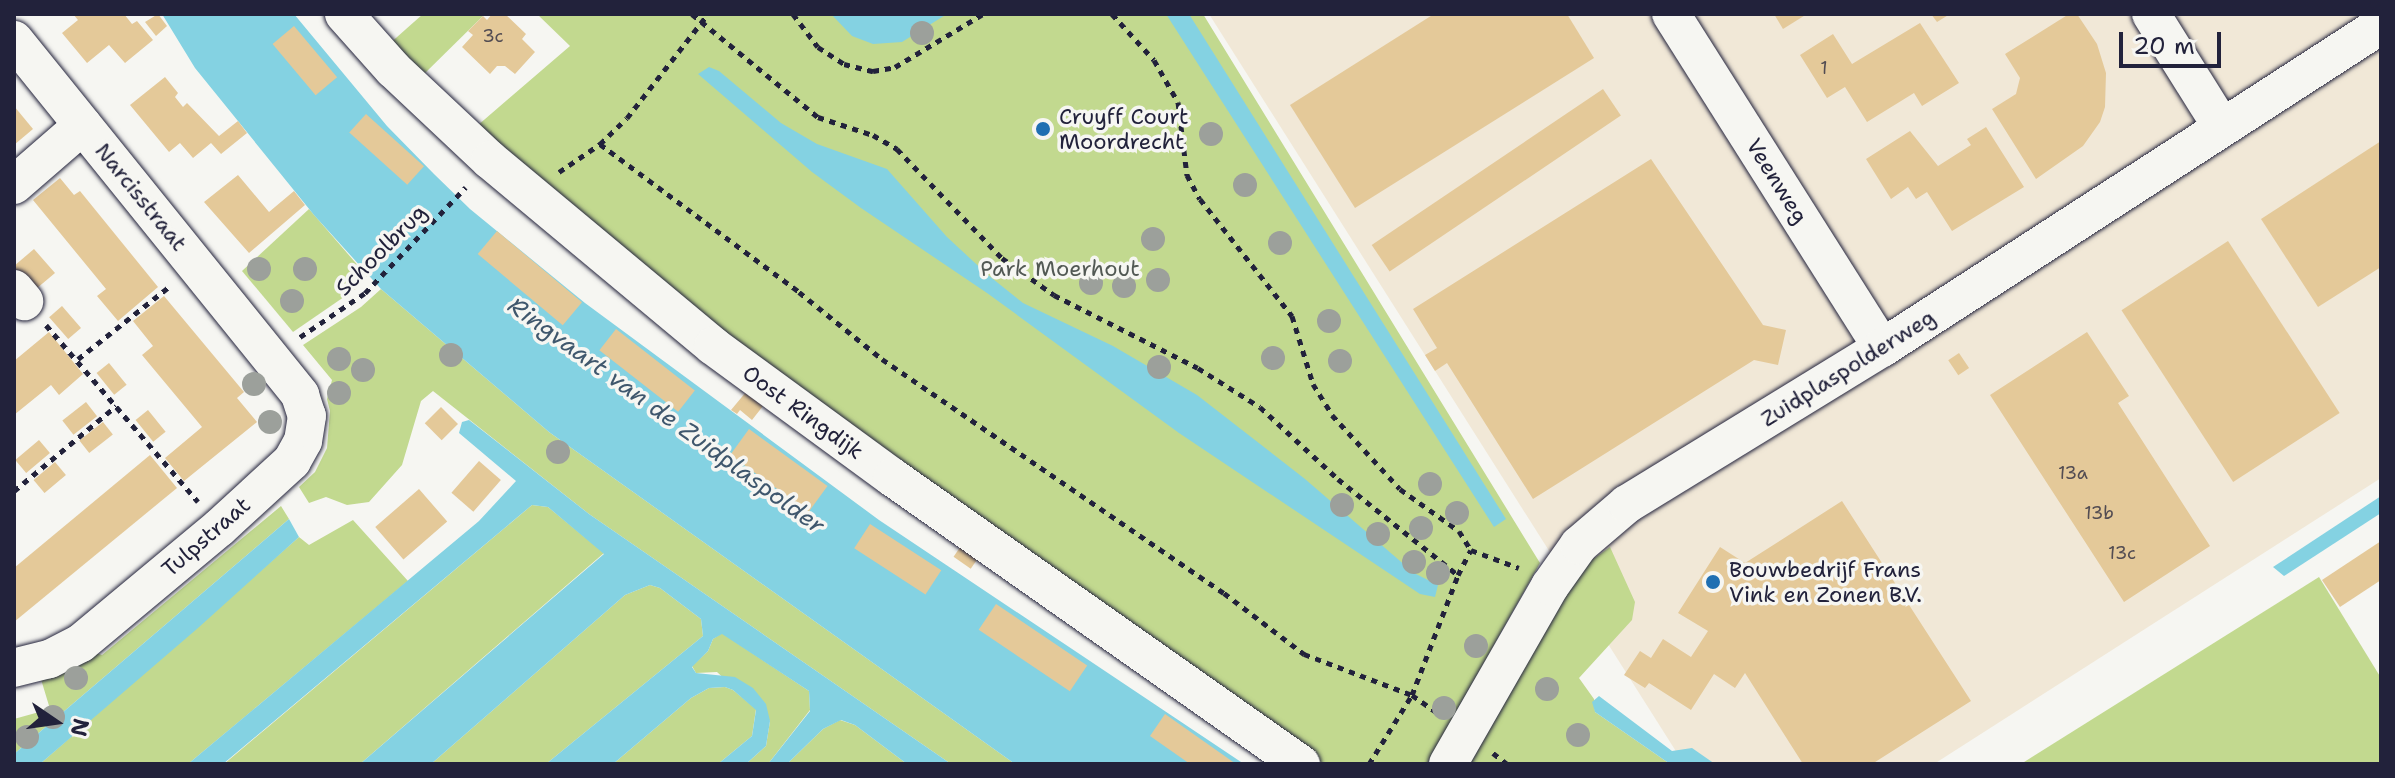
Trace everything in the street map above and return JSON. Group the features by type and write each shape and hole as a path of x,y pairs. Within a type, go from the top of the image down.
{"street":[{"name":"Oost Ringdijk","path":"344,14 393,69 530,195 713,346 892,477 1301,764"},
{"name":"Veenweg","path":"1671,14 1882,348"},
{"path":"2151,14 2222,127"},
{"name":"Zuidplaspolderweg","path":"1457,748 1550,586 1579,545 1627,504 1882,348 2381,25"},
{"name":"Narcisstraat","path":"14,40 267,355"},
{"path":"14,185 83,125"},
{"name":"Tulpstraat","path":"14,668 49,659 81,643 219,528 292,461 303,441 307,416 300,395 267,355"}],"path":[{"path":"692,14 818,117 873,135 897,149 1002,258 1054,295 1198,368 1260,407 1338,479 1458,575"},
{"path":"530,195 600,144 627,118 708,14"},
{"path":"793,14 818,47 844,64 873,71 895,67 983,14"},
{"path":"1112,14 1154,60 1178,102 1187,175 1200,199 1292,316 1313,384 1332,415 1400,489 1459,531 1471,550 1505,560 1550,586"},
{"path":"600,144 799,292 882,359 1224,593 1304,654 1412,695 1457,748 1507,764"},
{"name":"Schoolbrug","path":"267,355 346,308 365,293 470,183"},
{"path":"78,359 196,265"},
{"path":"19,295 78,359 219,528"},
{"path":"14,491 116,406"},
{"path":"1369,764 1412,695 1458,575 1471,550"}],"shaded area":[{"path":"1209,14 2381,14 2381,478 1934,764 1684,764"}],"green space":[{"path":"423,14 485,14 419,79 388,45"},
{"name":"Park Moerhout","path":"537,14 1203,14 1540,563 1427,764 1313,764 906,483 470,132 570,46"},
{"path":"309,209 367,276 357,288 293,332 242,271"},
{"path":"381,289 549,432 1015,764 951,764 589,514 433,391 421,401 402,465 369,502 347,505 326,497 309,503 299,487 315,472 327,448 330,411 327,399 332,380 303,345 361,307"},
{"path":"532,505 548,507 604,553 360,764 224,764"},
{"path":"281,506 289,519 14,754 14,719 50,709 40,676 86,650 102,655"},
{"path":"353,520 408,581 188,764 40,764 299,537 309,545"},
{"path":"1610,547 1635,602 1632,620 1579,678 1594,699 1595,712 1670,764 1463,764 1564,580"},
{"path":"2319,577 2381,678 2381,764 2021,764"},
{"path":"650,585 660,588 701,619 703,636 546,764 431,764 625,595"},
{"path":"722,633 809,691 810,710 768,764 746,764 766,746 770,721 717,672 696,673 692,666 708,651 713,639"},
{"path":"725,687 756,709 752,736 718,764 613,764 691,698 709,688"},
{"path":"840,720 855,725 907,764 787,764 823,729"}],"water":[{"name":"Ringvaart van de Zuidplaspolder","path":"162,14 294,14 387,126 434,174 470,209 585,303 879,520 1244,764 1015,764 549,432 381,289 314,215 195,68"},
{"path":"831,14 947,14 902,42 873,44 852,36"},
{"path":"1166,14 1189,14 1506,519 1494,527"},
{"path":"709,67 719,71 781,123 817,144 887,169 947,237 1023,303 1113,346 1197,395 1305,479 1414,573 1438,585 1435,597 1420,594 1179,433 987,293 861,208 812,172 698,74"},
{"path":"469,420 589,514 951,764 907,764 855,725 841,720 823,729 787,764 768,764 810,711 809,691 722,634 713,639 708,651 692,667 696,673 735,677 753,688 766,704 770,721 766,746 746,764 718,764 752,736 756,710 725,687 709,688 691,698 613,764 546,764 703,636 701,619 660,588 650,585 625,595 431,764 360,764 604,554 548,507 532,505 223,764 188,764 479,521 516,481 459,433 462,422"},
{"path":"2381,496 2381,513 2284,576 2273,567"},
{"path":"289,519 299,537 198,628 40,764 14,764 14,754"},
{"path":"1599,696 1672,751 1692,748 1715,764 1670,764 1595,712 1592,702"}],"building":[{"path":"73,14 124,14 132,24 137,21 153,40 125,63 109,45 87,63 62,33 78,20"},
{"path":"158,14 167,26 156,36 145,22"},
{"path":"492,14 505,14 526,34 522,39 535,52 515,74 505,66 497,66 490,74 462,47 473,35 468,31 483,16 487,20"},
{"path":"1434,14 1567,14 1594,58 1355,208 1290,105"},
{"path":"1774,14 1807,14 1783,29"},
{"path":"1931,14 1950,14 1937,22"},
{"path":"2069,14 2077,14 2097,44 2106,73 2105,107 2100,122 2083,146 2036,179 1992,109 2016,94 2020,78 2005,54"},
{"path":"1920,23 1959,83 1922,106 1914,93 1867,122 1845,87 1827,98 1800,55 1833,34 1852,64"},
{"path":"294,26 337,77 316,95 273,44"},
{"path":"165,77 178,93 175,97 183,107 187,103 219,136 238,121 247,133 221,154 211,143 193,158 180,143 169,152 130,105"},
{"path":"1603,89 1621,116 1390,272 1372,245"},
{"path":"14,106 33,129 14,145"},
{"path":"366,114 424,166 407,185 349,133"},
{"path":"1986,127 2024,187 1952,231 1927,192 1916,199 1908,187 1891,199 1866,159 1910,131 1938,166 1971,145 1967,139"},
{"path":"2381,141 2381,267 2318,307 2261,219"},
{"path":"1651,159 1763,325 1786,330 1778,365 1754,360 1533,499 1447,363 1435,371 1425,355 1437,348 1413,309"},
{"path":"238,175 269,212 294,191 305,205 249,253 204,202"},
{"path":"60,178 74,195 80,191 158,287 118,321 97,296 106,289 33,200"},
{"path":"497,231 582,302 563,325 478,254"},
{"path":"2228,241 2340,413 2233,482 2121,310"},
{"path":"34,249 55,273 30,294 14,274 14,266"},
{"path":"164,296 244,392 237,398 257,422 184,481 165,458 202,427 142,355 153,346 133,321"},
{"path":"62,306 81,328 68,339 49,317"},
{"path":"616,329 695,391 678,412 599,350"},
{"path":"49,332 83,374 59,395 51,385 14,415 14,361"},
{"path":"2087,332 2129,396 2118,403 2210,546 2124,602 1990,395"},
{"path":"1959,353 1969,368 1958,375 1948,360"},
{"path":"109,363 127,385 114,395 97,373"},
{"path":"746,392 763,406 752,420 740,410 737,414 731,410"},
{"path":"86,402 97,416 73,435 62,420"},
{"path":"441,407 458,424 442,440 425,423"},
{"path":"148,410 166,432 153,442 136,420"},
{"path":"103,422 113,435 89,453 79,440"},
{"path":"749,429 827,486 809,512 730,455"},
{"path":"39,440 50,453 26,473 15,460"},
{"path":"150,455 177,488 14,622 14,568"},
{"path":"479,461 501,480 473,512 451,493"},
{"path":"55,462 66,475 44,493 34,480"},
{"path":"419,489 447,521 403,560 375,527"},
{"path":"1842,501 1971,701 1872,764 1803,764 1745,673 1735,688 1714,674 1691,710 1649,683 1645,688 1624,675 1640,651 1651,658 1663,639 1691,657 1708,631 1678,613 1720,547 1745,563"},
{"path":"870,524 941,570 925,595 854,548"},
{"path":"2381,541 2381,580 2340,607 2322,580"},
{"path":"961,546 978,558 971,569 954,557"},
{"path":"996,604 1087,666 1070,691 979,630"},
{"path":"1165,714 1236,764 1190,764 1150,736"}],"place":[{"name":"Cruyff Court Moordrecht","path":"1043,129"},
{"name":"Bouwbedrijf Frans Vink en Zonen B.V.","path":"1713,582"}]}
